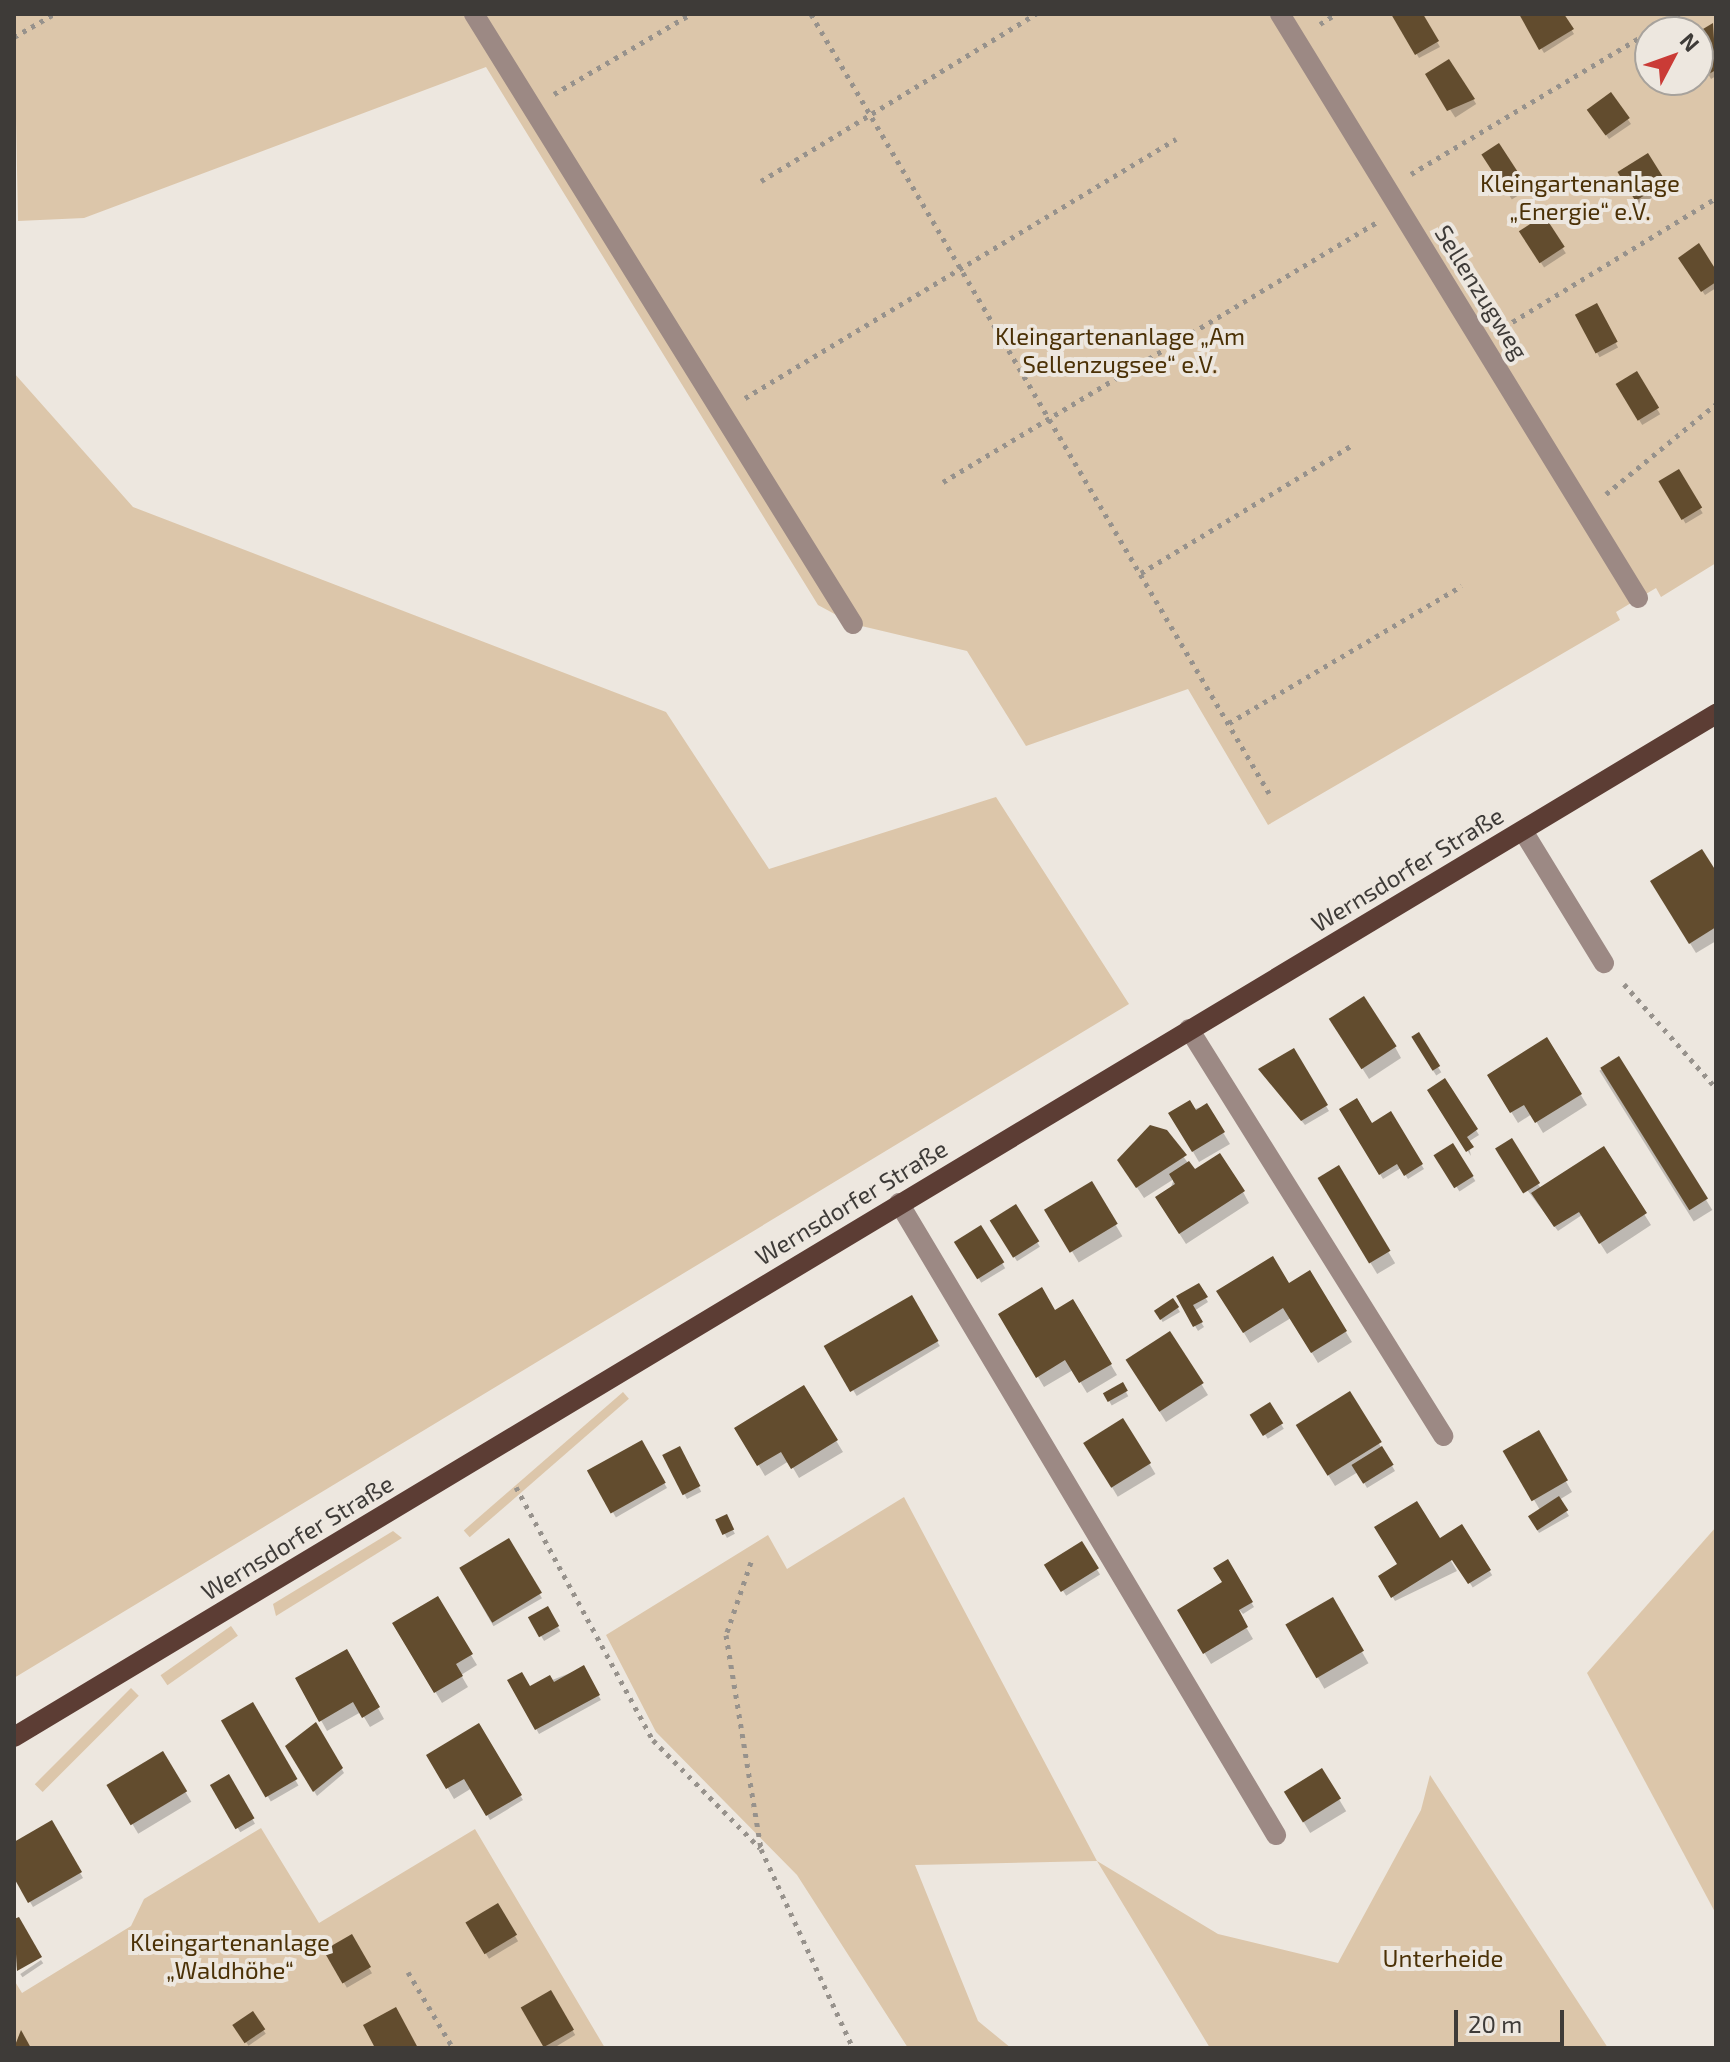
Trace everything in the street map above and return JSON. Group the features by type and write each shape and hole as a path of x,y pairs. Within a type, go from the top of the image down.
{"main road":[{"name":"Wernsdorfer Straße","path":"14,1737 1716,714"}],"lane":[{"path":"474,14 853,624"},
{"name":"Sellenzugweg","path":"1280,14 1398,209 1483,340 1638,598"},
{"path":"1523,831 1604,963"},
{"path":"1189,1029 1443,1436"},
{"path":"899,1203 1276,1835"}],"path":[{"path":"14,37 54,14"},
{"path":"531,107 691,14"},
{"path":"811,14 965,269 1269,793"},
{"path":"761,181 1036,14"},
{"path":"1386,189 1679,14"},
{"path":"723,411 965,269 1176,139"},
{"path":"1483,340 1716,198"},
{"path":"943,482 1398,209"},
{"path":"1586,512 1684,424 1716,404"},
{"path":"1141,573 1354,444"},
{"path":"1229,723 1462,586"},
{"path":"1604,963 1716,1088"},
{"path":"516,1487 653,1740 761,1849"},
{"path":"751,1562 726,1635 761,1849 853,2048"},
{"path":"408,1972 453,2048"}],"green space":[{"name":"Kleingartenanlage „Am Sellenzugsee“ e.V.","path":"14,14 1716,14 1716,563 1661,597 1656,588 1616,612 1620,620 1268,825 1188,689 1026,746 967,651 853,624 818,605 486,67 84,218 18,221"},
{"path":"14,373 133,507 666,712 769,869 996,797 1129,1004 14,1678"},
{"path":"623,1392 629,1399 470,1537 464,1530"},
{"path":"904,1497 1097,1861 915,1865 978,2021 1011,2048 908,2048 797,1875 656,1732 606,1635 768,1535 787,1569"},
{"path":"1716,1527 1716,1914 1587,1673"},
{"path":"393,1531 402,1538 276,1616 273,1604"},
{"path":"231,1626 238,1636 167,1685 161,1675"},
{"path":"131,1688 139,1696 43,1792 35,1784"},
{"name":"Unterheide","path":"1430,1775 1608,2048 1210,2048 1097,1861 1218,1934 1338,1963 1421,1810"},
{"name":"Kleingartenanlage „Waldhöhe“","path":"261,1828 319,1923 475,1829 605,2048 14,2048 14,1980 22,1993 131,1926 144,1899"}],"building":[{"path":"1391,14 1423,14 1439,41 1415,55"},
{"path":"1519,14 1564,14 1574,29 1539,50"},
{"path":"1449,59 1475,99 1447,111 1425,74"},
{"path":"1611,92 1630,118 1606,136 1587,110"},
{"path":"1499,143 1526,184 1508,196 1481,154"},
{"path":"1648,153 1666,182 1635,201 1617,172"},
{"path":"1544,215 1565,247 1540,263 1519,231"},
{"path":"1699,243 1716,270 1716,282 1701,292 1678,258"},
{"path":"1597,303 1618,342 1596,354 1575,315"},
{"path":"1637,371 1659,408 1638,421 1616,384"},
{"path":"1679,469 1702,508 1682,520 1658,481"},
{"path":"1702,849 1716,871 1716,927 1689,944 1650,881"},
{"path":"1364,996 1397,1046 1361,1069 1329,1019"},
{"path":"1419,1032 1440,1066 1433,1071 1411,1037"},
{"path":"1547,1037 1582,1094 1535,1123 1524,1105 1510,1113 1487,1075"},
{"path":"1294,1048 1328,1105 1301,1121 1258,1069"},
{"path":"1619,1056 1708,1198 1689,1210 1600,1068"},
{"path":"1445,1078 1478,1129 1467,1137 1474,1147 1466,1152 1427,1090"},
{"path":"1357,1098 1372,1123 1391,1111 1423,1164 1404,1176 1397,1164 1379,1175 1339,1109"},
{"path":"1190,1100 1196,1110 1207,1103 1225,1132 1192,1152 1168,1113"},
{"path":"1150,1125 1167,1130 1187,1155 1136,1188 1117,1160"},
{"path":"1512,1138 1540,1183 1523,1194 1495,1149"},
{"path":"1453,1143 1474,1176 1454,1188 1433,1155"},
{"path":"1604,1146 1647,1213 1599,1244 1579,1212 1554,1227 1531,1193"},
{"path":"1220,1153 1245,1191 1179,1234 1155,1197 1175,1184 1169,1174 1189,1161 1195,1169"},
{"path":"1339,1165 1391,1251 1369,1264 1318,1178"},
{"path":"1092,1181 1118,1224 1070,1253 1044,1210"},
{"path":"1016,1204 1039,1241 1013,1258 990,1220"},
{"path":"981,1225 1004,1262 977,1279 954,1242"},
{"path":"1273,1256 1289,1283 1310,1270 1347,1331 1311,1353 1283,1308 1243,1333 1216,1291"},
{"path":"1199,1283 1208,1297 1193,1305 1203,1322 1193,1327 1176,1296"},
{"path":"1042,1287 1055,1310 1073,1299 1112,1364 1079,1383 1065,1360 1036,1378 998,1314"},
{"path":"912,1295 939,1341 850,1392 824,1346"},
{"path":"1173,1298 1179,1307 1160,1320 1154,1311"},
{"path":"1170,1331 1204,1383 1159,1412 1126,1360"},
{"path":"1123,1382 1128,1391 1108,1402 1103,1393"},
{"path":"804,1385 838,1440 791,1469 781,1452 757,1466 734,1428"},
{"path":"1350,1391 1382,1442 1328,1476 1296,1425"},
{"path":"1270,1402 1283,1423 1263,1436 1250,1415"},
{"path":"1123,1418 1151,1463 1111,1488 1083,1443"},
{"path":"1539,1430 1568,1480 1532,1501 1503,1451"},
{"path":"642,1440 666,1483 611,1513 587,1471"},
{"path":"680,1446 700,1486 683,1495 662,1455"},
{"path":"1382,1446 1394,1465 1363,1484 1351,1465"},
{"path":"1559,1496 1568,1510 1537,1530 1528,1516"},
{"path":"1417,1501 1440,1538 1462,1524 1491,1570 1468,1584 1452,1560 1391,1598 1378,1576 1397,1564 1374,1527"},
{"path":"727,1514 734,1529 722,1535 715,1519"},
{"path":"509,1538 542,1593 492,1623 459,1568"},
{"path":"1082,1541 1099,1568 1061,1592 1044,1565"},
{"path":"1228,1559 1253,1602 1239,1610 1248,1627 1203,1654 1177,1610 1222,1582 1213,1568"},
{"path":"438,1596 473,1654 456,1664 463,1676 434,1693 392,1623"},
{"path":"1333,1597 1364,1651 1316,1678 1285,1624"},
{"path":"548,1606 559,1626 539,1637 528,1617"},
{"path":"347,1649 380,1707 362,1718 353,1702 319,1722 295,1678"},
{"path":"584,1665 600,1695 535,1730 507,1680 522,1672 530,1686 550,1675 554,1682"},
{"path":"253,1702 298,1779 265,1798 221,1721"},
{"path":"316,1722 343,1768 313,1792 285,1746"},
{"path":"479,1723 522,1795 486,1816 464,1779 446,1789 426,1755"},
{"path":"163,1751 187,1791 131,1825 106,1785"},
{"path":"1322,1768 1341,1799 1303,1822 1284,1792"},
{"path":"229,1774 254,1818 235,1829 210,1785"},
{"path":"52,1820 82,1872 28,1903 14,1878 14,1842"},
{"path":"498,1903 517,1935 484,1954 465,1923"},
{"path":"19,1917 42,1957 17,1971 14,1919"},
{"path":"352,1934 371,1967 342,1983 323,1950"},
{"path":"551,1990 574,2030 544,2047 521,2008"},
{"path":"396,2007 418,2048 375,2048 363,2025"},
{"path":"253,2011 265,2029 245,2043 232,2025"},
{"path":"21,2030 31,2048 14,2048"}],"park label":[{"name":"Kleingartenanlage „Energie“ e.V.","path":"1580,197"}]}
